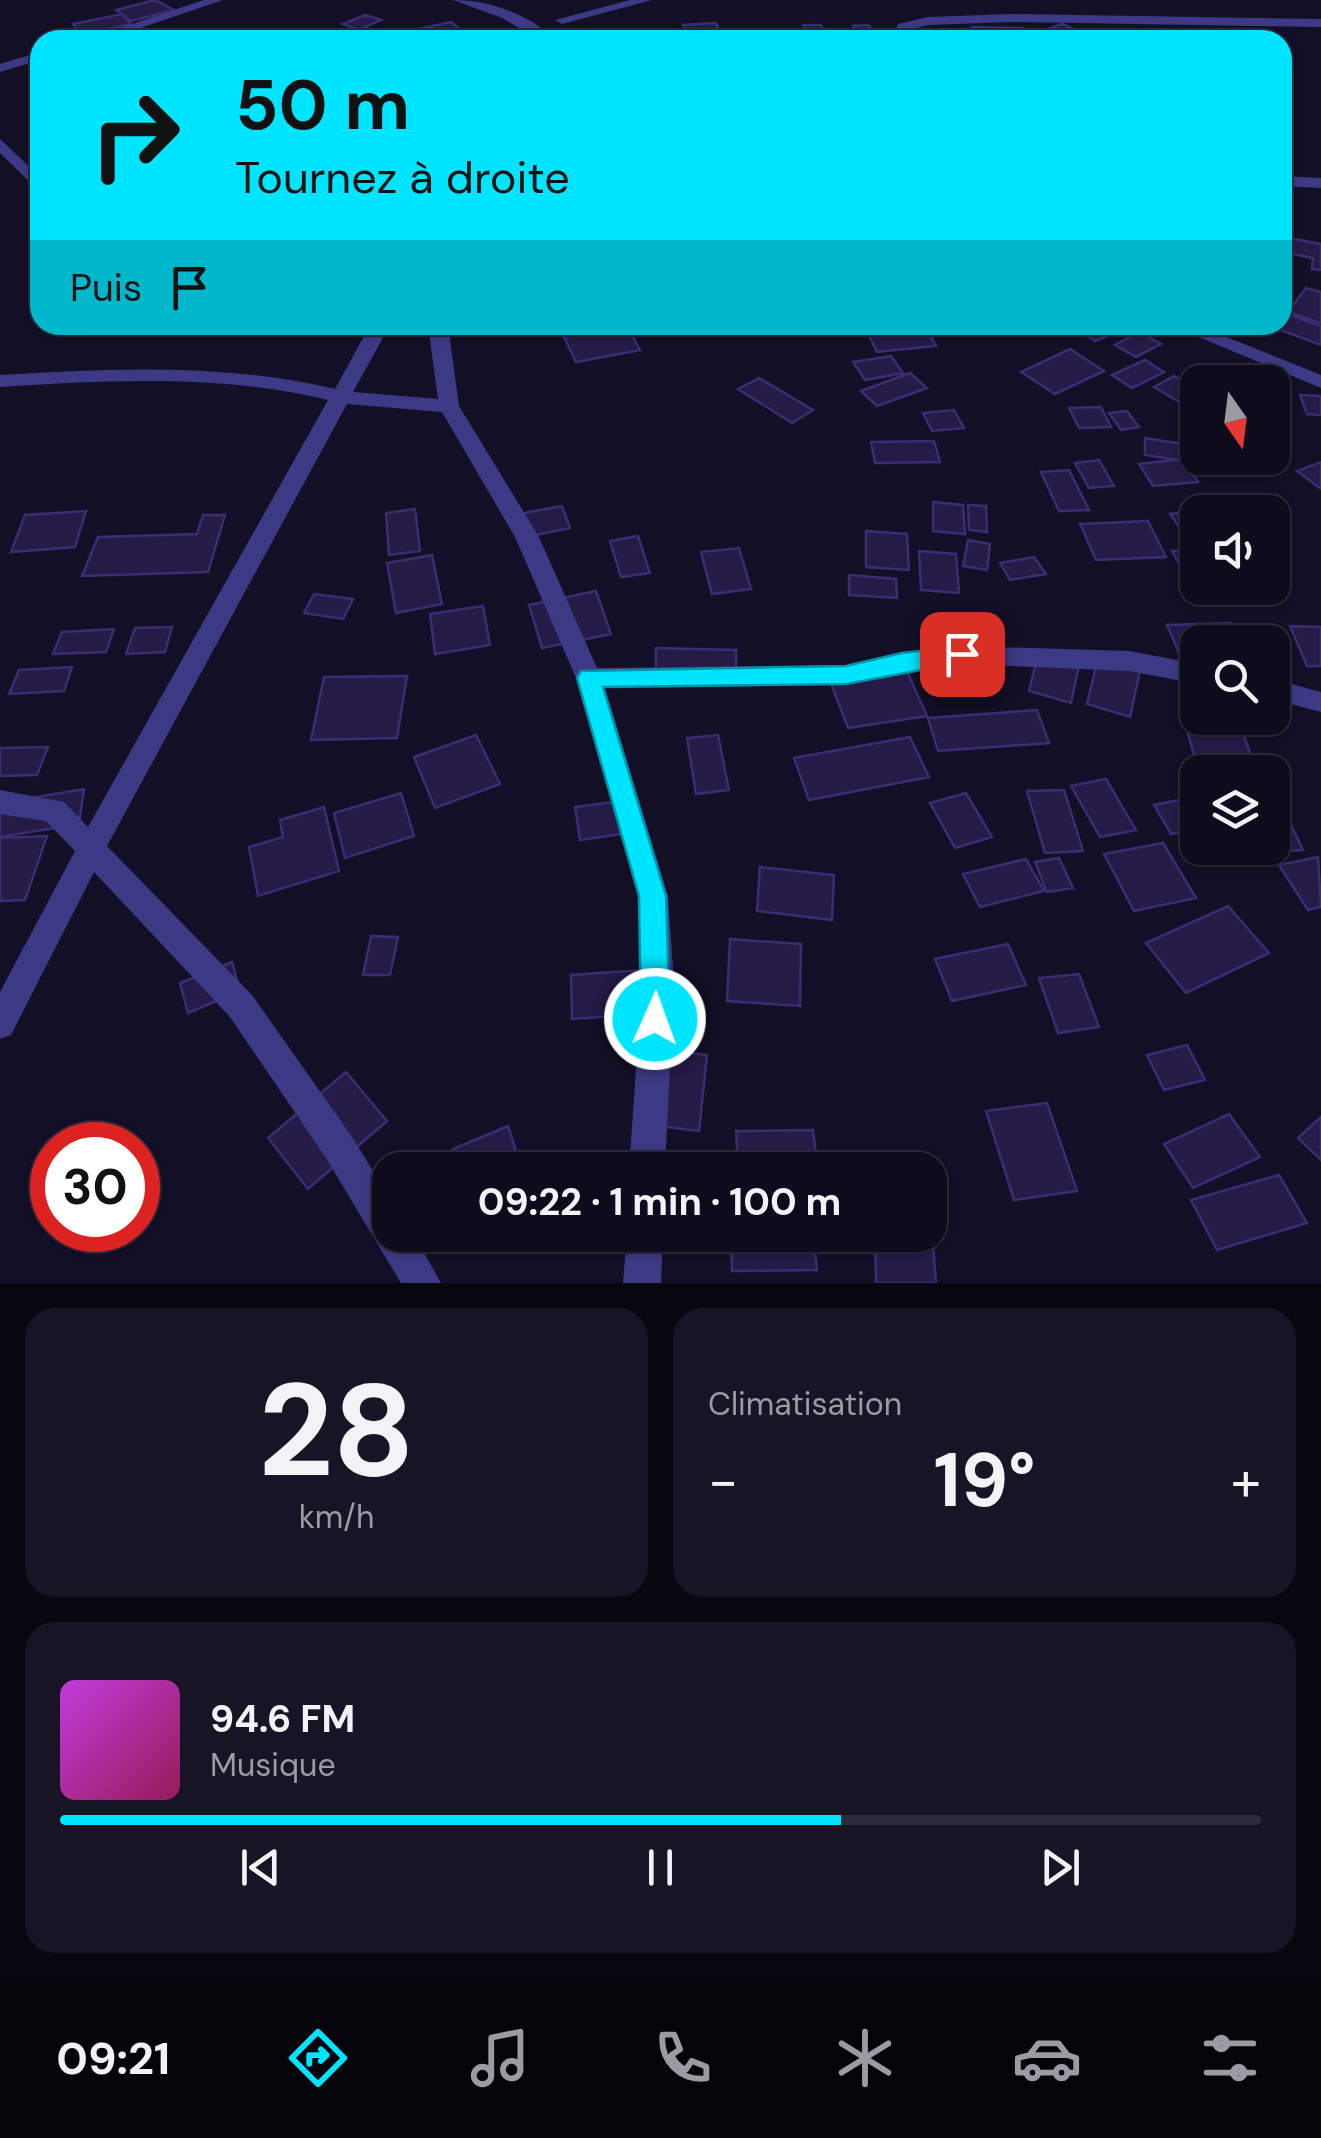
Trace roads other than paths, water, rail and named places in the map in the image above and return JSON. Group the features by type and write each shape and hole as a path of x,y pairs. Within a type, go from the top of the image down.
{"street":[{"path":"122,30 217,0"},
{"path":"459,0 486,6 537,30"},
{"path":"560,30 567,0"},
{"path":"562,20 646,0"},
{"path":"990,0 1011,18"},
{"path":"902,30 928,20 1011,18 1321,23"},
{"path":"0,68 30,59"},
{"path":"0,144 30,176"},
{"path":"1292,181 1321,183"},
{"path":"0,1024 91,849 375,335"},
{"path":"439,335 448,406 527,537 589,678 653,896 658,983 649,1152"},
{"path":"1205,335 1321,382"},
{"path":"0,381 96,375 277,380 342,397 448,406"},
{"path":"589,678 846,675 962,654 1111,660 1180,671"},
{"path":"1290,694 1321,702"},
{"path":"0,802 54,810 242,1006 372,1202"},
{"path":"403,1252 422,1283"},
{"path":"642,1283 643,1252"}]}
